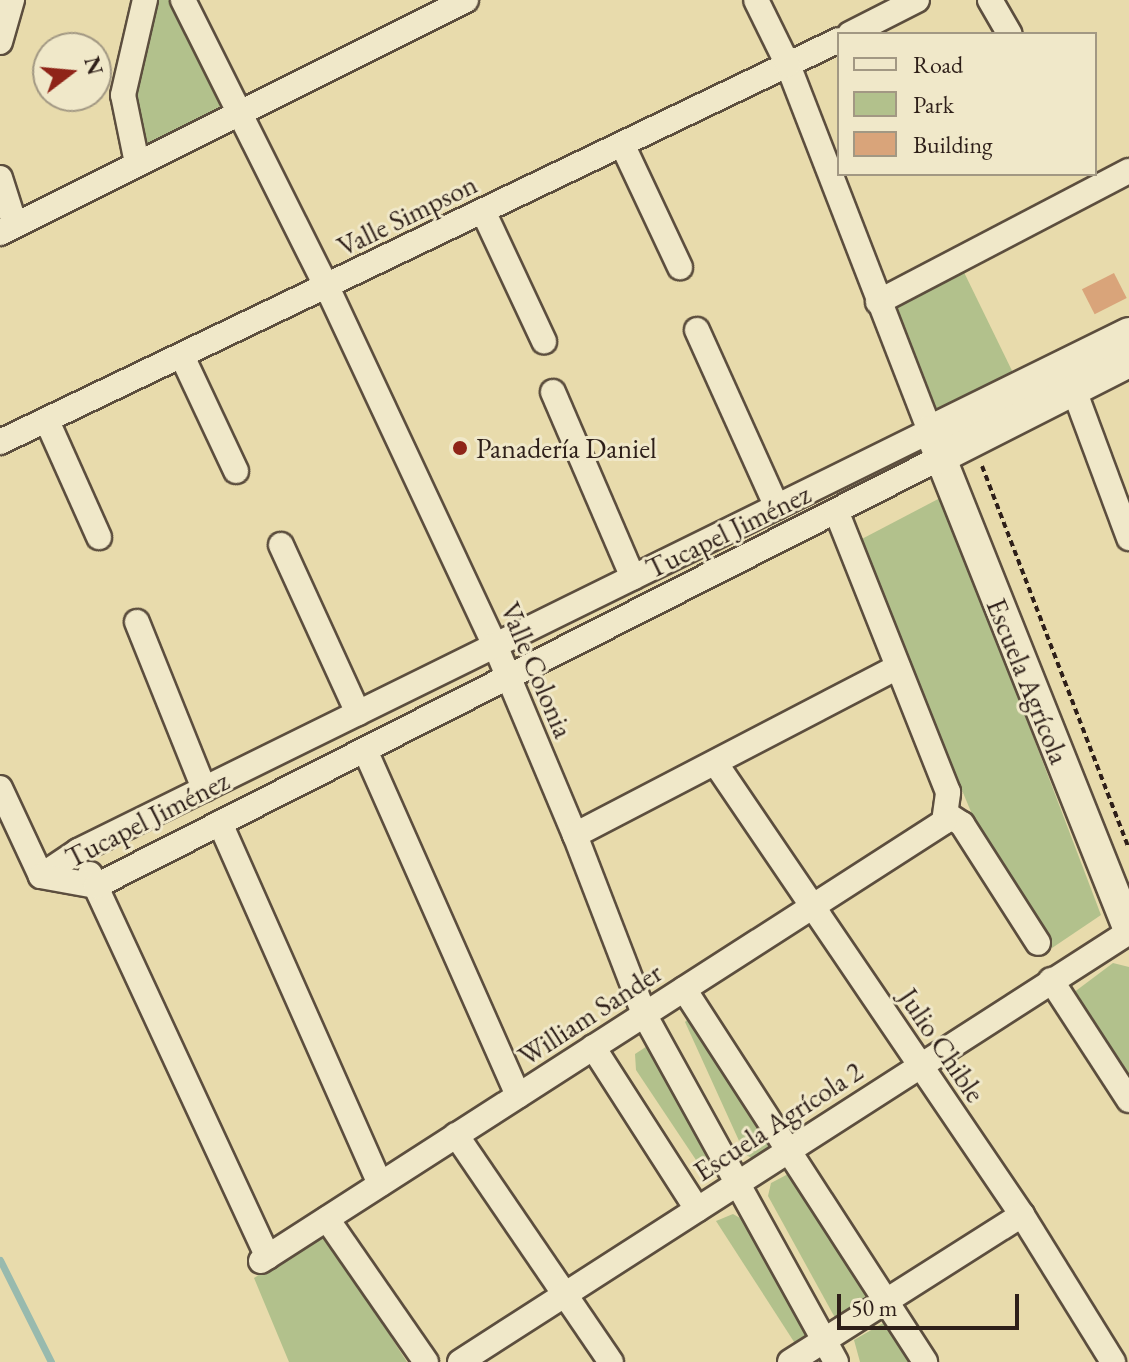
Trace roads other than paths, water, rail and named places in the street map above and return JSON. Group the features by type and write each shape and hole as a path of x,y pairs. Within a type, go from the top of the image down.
{"street":[{"path":"0,42 12,0"},
{"path":"137,163 123,95 145,0"},
{"name":"Valle Colonia","path":"183,0 237,117 327,287 495,645 575,835 644,1014 735,1184 836,1362"},
{"path":"0,178 8,229 466,0"},
{"path":"756,0 788,65 934,445"},
{"path":"854,32 917,0"},
{"path":"990,0 1009,32"},
{"name":"Valle Simpson","path":"0,442 48,423 837,41"},
{"path":"623,146 680,267"},
{"path":"878,302 1129,171"},
{"path":"483,211 544,341"},
{"path":"697,330 777,507"},
{"name":"Tucapel Jiménez","path":"41,876 96,886 836,511 934,445 1129,333"},
{"path":"182,356 236,471"},
{"name":"Tucapel Jiménez","path":"41,876 78,851 777,507 934,445 972,441 1129,362"},
{"path":"1074,390 1129,538"},
{"path":"553,392 633,578"},
{"path":"48,423 99,537"},
{"name":"Escuela Agrícola","path":"934,445 1129,931"},
{"path":"836,511 948,792 948,815 962,824 1038,943"},
{"path":"281,545 358,713"},
{"path":"137,622 204,789"},
{"path":"575,835 898,667"},
{"path":"365,750 518,1096"},
{"name":"Julio Chible","path":"716,764 816,906 919,1067 1022,1215 1113,1362"},
{"path":"0,788 41,876"},
{"name":"William Sander","path":"96,886 264,1259 644,1014 933,833 948,815"},
{"path":"220,823 380,1184"},
{"path":"78,851 96,886"},
{"name":"Escuela Agrícola 2","path":"460,1362 1129,931"},
{"path":"1051,980 1129,1100"},
{"path":"684,989 925,1362"},
{"path":"593,1047 697,1209"},
{"path":"456,1135 611,1362"},
{"path":"790,1362 1022,1215"},
{"path":"327,1219 426,1362"}],"waterway":[{"path":"0,1260 51,1362"}],"place":[{"name":"Panadería Daniel","path":"460,448"}]}
